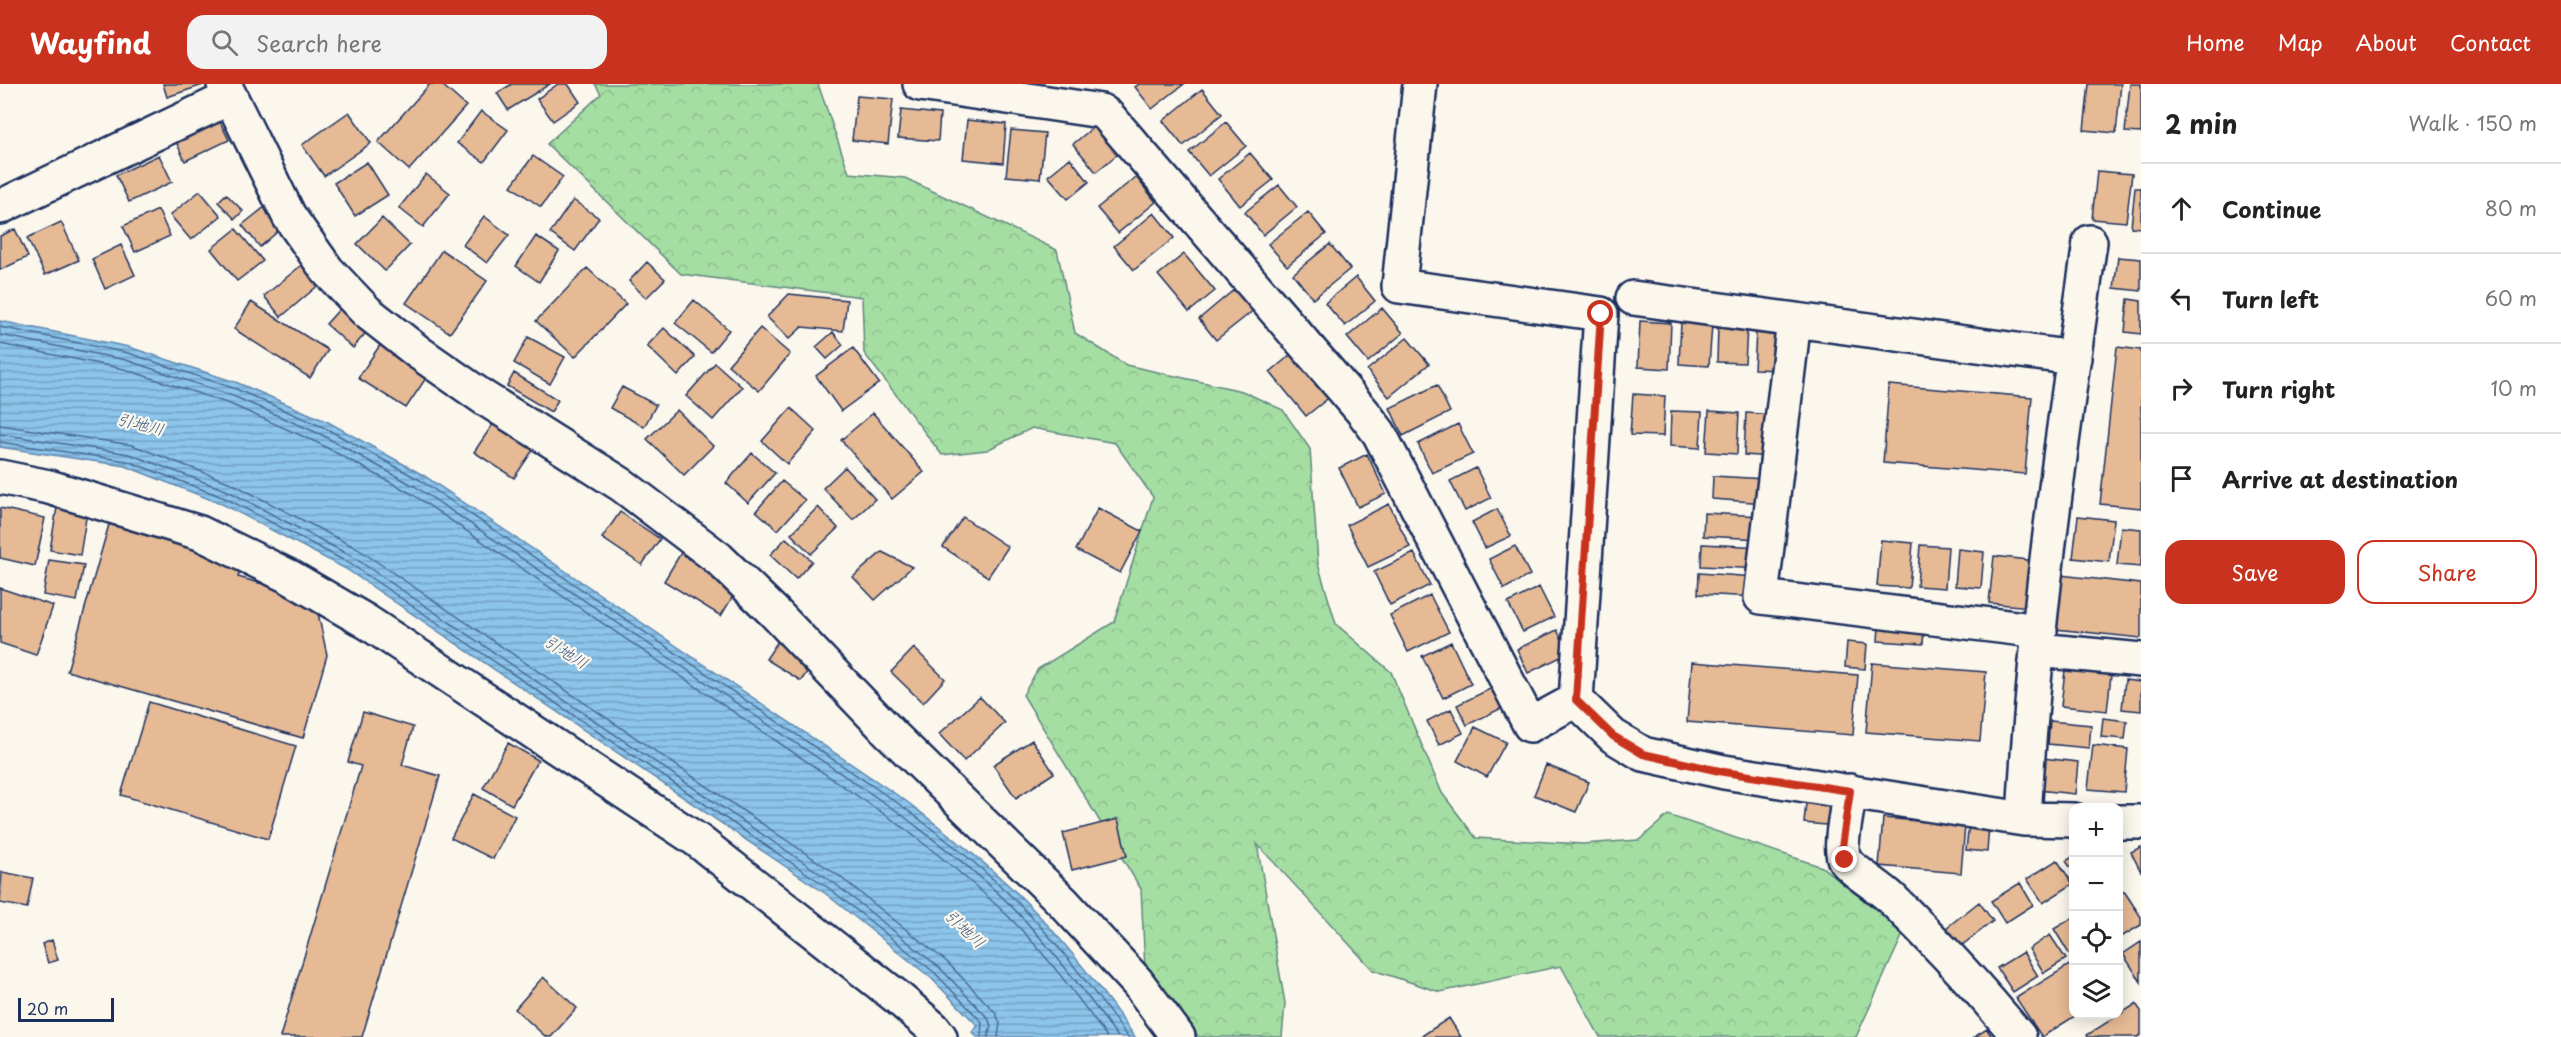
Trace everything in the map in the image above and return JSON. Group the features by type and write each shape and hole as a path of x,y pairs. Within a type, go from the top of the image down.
{"street":[{"path":"920,84 1041,93 1101,111 1108,116 1363,412 1378,434 1530,725 1576,700"},
{"path":"1420,84 1400,286 1601,314 1576,700 1613,736 1643,754 1724,772 2024,819 2069,820"},
{"path":"0,207 227,91 289,216 327,270 367,312 418,352 484,398 622,485 718,558 775,613 891,734 1062,901 1137,982 1178,1037"},
{"path":"2024,819 2051,514 2090,242"},
{"path":"1633,298 2074,358"},
{"path":"1794,320 1761,597 2039,641 2141,660"},
{"path":"0,477 49,487 200,533 290,576 367,622 697,840 897,997 933,1028 940,1037"},
{"path":"1850,791 1842,847 1845,860 1887,894 1925,931 2019,1037"},
{"path":"2123,822 2141,822"}],"green space":[{"path":"595,84 818,84 849,173 905,178 1057,250 1075,333 1126,365 1242,391 1283,410 1310,449 1318,564 1336,624 1391,672 1442,793 1476,838 1582,844 1639,840 1668,815 1822,867 1904,932 1856,1037 1600,1037 1561,966 1440,992 1373,970 1257,844 1285,1003 1282,1037 1199,1037 1145,969 1141,889 1023,695 1038,669 1114,622 1153,497 1115,443 1032,428 987,450 942,455 864,353 862,297 681,274 547,144 601,94"}],"water":[{"name":"引地川","path":"0,321 129,347 238,383 328,422 423,475 906,801 937,825 997,875 1055,933 1135,1037 977,1037 972,1032 978,1026 931,978 826,894 346,569 222,504 125,466 0,447"}],"building":[{"path":"163,84 206,84 167,97"},
{"path":"430,84 441,84 466,106 409,170 378,142"},
{"path":"512,84 550,84 508,110 497,93"},
{"path":"558,84 568,84 580,102 553,121 537,99"},
{"path":"1139,84 1184,84 1152,109 1135,87"},
{"path":"2089,84 2121,84 2116,133 2084,130"},
{"path":"2130,84 2141,84 2141,133 2125,132"},
{"path":"1202,89 1222,114 1183,146 1163,121"},
{"path":"857,96 893,99 888,144 852,140"},
{"path":"901,110 940,114 938,141 898,138"},
{"path":"481,111 508,130 484,162 457,143"},
{"path":"349,112 371,143 324,176 302,145"},
{"path":"216,114 229,140 185,161 173,135"},
{"path":"967,120 1006,124 1003,163 963,159"},
{"path":"1226,122 1246,146 1209,176 1189,152"},
{"path":"1096,125 1119,153 1096,172 1073,144"},
{"path":"1011,130 1045,133 1040,179 1006,176"},
{"path":"1250,153 1273,180 1240,206 1218,179"},
{"path":"159,155 172,182 129,202 116,175"},
{"path":"533,156 563,177 541,207 511,186"},
{"path":"1070,158 1089,182 1068,199 1048,176"},
{"path":"367,162 388,195 355,216 334,183"},
{"path":"2097,171 2132,174 2126,222 2092,219"},
{"path":"426,174 450,193 423,227 399,208"},
{"path":"1136,177 1156,202 1118,233 1097,208"},
{"path":"1279,185 1297,207 1263,235 1245,212"},
{"path":"2135,188 2141,188 2141,228 2131,227"},
{"path":"200,191 221,216 191,240 170,215"},
{"path":"226,194 243,211 235,219 218,202"},
{"path":"573,200 599,218 575,251 550,233"},
{"path":"266,206 283,227 260,247 242,225"},
{"path":"158,210 170,236 135,252 123,226"},
{"path":"1308,212 1326,234 1287,266 1268,244"},
{"path":"1154,213 1174,238 1134,270 1114,246"},
{"path":"484,216 509,235 487,263 463,245"},
{"path":"382,218 410,245 385,271 357,244"},
{"path":"61,222 79,260 45,275 27,238"},
{"path":"15,229 28,257 0,270 0,236"},
{"path":"236,229 263,261 237,281 211,249"},
{"path":"536,236 559,251 539,282 516,266"},
{"path":"1330,244 1350,269 1313,299 1293,274"},
{"path":"121,245 135,275 105,289 92,259"},
{"path":"442,250 487,281 450,333 406,303"},
{"path":"1184,254 1215,291 1189,312 1158,275"},
{"path":"2118,257 2141,259 2141,291 2114,288"},
{"path":"647,262 665,279 646,298 629,281"},
{"path":"304,263 321,283 281,317 264,296"},
{"path":"587,268 626,304 575,357 536,321"},
{"path":"1356,277 1375,301 1345,326 1325,303"},
{"path":"1236,288 1254,310 1216,340 1199,319"},
{"path":"789,294 847,300 843,331 802,327 789,339 767,317"},
{"path":"2128,299 2141,301 2141,334 2125,332"},
{"path":"694,300 729,330 711,352 675,323"},
{"path":"251,302 328,350 310,378 234,329"},
{"path":"343,305 369,329 353,348 326,324"},
{"path":"1382,308 1403,333 1368,362 1347,337"},
{"path":"1640,321 1671,323 1669,369 1638,367"},
{"path":"1681,322 1712,324 1709,366 1679,364"},
{"path":"1718,326 1747,328 1745,363 1717,362"},
{"path":"664,328 695,357 678,376 647,346"},
{"path":"760,328 790,354 759,391 728,365"},
{"path":"1756,331 1783,332 1781,370 1754,369"},
{"path":"833,332 843,345 827,359 816,347"},
{"path":"528,337 565,357 550,384 514,363"},
{"path":"1407,338 1429,364 1389,397 1367,370"},
{"path":"380,345 428,375 406,408 358,378"},
{"path":"2117,347 2141,350 2141,508 2100,504"},
{"path":"853,348 879,383 841,411 816,376"},
{"path":"1294,352 1331,396 1306,416 1270,372"},
{"path":"715,363 742,387 713,420 686,396"},
{"path":"514,373 558,400 551,412 507,386"},
{"path":"1437,385 1450,412 1403,436 1390,408"},
{"path":"1889,385 2032,397 2025,474 1883,463"},
{"path":"622,387 656,405 644,427 610,408"},
{"path":"1633,394 1665,396 1663,436 1630,435"},
{"path":"791,408 816,431 787,464 762,441"},
{"path":"677,410 713,446 684,475 647,439"},
{"path":"1671,411 1702,412 1700,448 1670,446"},
{"path":"1709,411 1739,413 1737,454 1706,452"},
{"path":"873,413 924,472 892,499 841,440"},
{"path":"1746,413 1776,415 1773,457 1744,455"},
{"path":"495,421 535,447 514,478 474,452"},
{"path":"1458,424 1473,454 1432,473 1418,444"},
{"path":"752,453 775,473 748,503 726,483"},
{"path":"1367,454 1386,494 1358,507 1339,468"},
{"path":"845,467 875,499 853,520 823,488"},
{"path":"1476,468 1491,498 1465,511 1450,481"},
{"path":"1713,476 1766,479 1765,503 1712,499"},
{"path":"782,481 805,500 778,530 756,511"},
{"path":"1389,504 1410,547 1368,567 1347,525"},
{"path":"57,507 87,512 80,555 50,550"},
{"path":"818,507 838,528 811,554 791,534"},
{"path":"0,508 45,518 35,566 0,558"},
{"path":"1098,508 1142,531 1120,573 1076,550"},
{"path":"1497,509 1511,536 1485,548 1472,522"},
{"path":"620,512 660,539 642,565 602,538"},
{"path":"1704,513 1762,516 1761,539 1703,536"},
{"path":"2078,516 2114,520 2109,562 2073,558"},
{"path":"963,517 1008,547 988,577 943,547"},
{"path":"110,521 243,560 238,577 315,599 327,655 303,738 67,671"},
{"path":"2121,527 2141,529 2141,567 2117,565"},
{"path":"786,538 812,561 796,579 770,555"},
{"path":"1881,540 1913,543 1909,588 1877,586"},
{"path":"1702,544 1763,547 1762,569 1701,566"},
{"path":"1920,545 1948,547 1945,588 1917,586"},
{"path":"1515,546 1530,575 1504,589 1489,559"},
{"path":"1958,549 1984,552 1981,588 1955,586"},
{"path":"682,551 739,586 721,616 664,581"},
{"path":"882,552 912,567 875,600 853,577"},
{"path":"1414,553 1430,585 1390,605 1374,572"},
{"path":"1994,556 2036,561 2030,607 1989,603"},
{"path":"49,560 84,565 77,601 43,595"},
{"path":"1699,573 1755,577 1754,597 1698,594"},
{"path":"2060,575 2141,584 2141,638 2055,629"},
{"path":"1539,587 1554,617 1523,632 1508,603"},
{"path":"0,588 53,606 36,655 0,643"},
{"path":"1430,595 1449,632 1408,652 1390,615"},
{"path":"1879,627 1924,630 1923,644 1878,641"},
{"path":"1557,630 1569,653 1528,673 1517,649"},
{"path":"778,641 813,663 801,681 766,659"},
{"path":"1451,642 1471,684 1443,698 1422,656"},
{"path":"1847,642 1867,644 1865,669 1845,667"},
{"path":"914,648 945,679 923,703 891,672"},
{"path":"1692,662 1858,675 1853,735 1687,722"},
{"path":"1872,663 1986,672 1980,741 1866,732"},
{"path":"2065,670 2111,675 2107,711 2061,706"},
{"path":"2125,680 2141,682 2141,711 2122,709"},
{"path":"1492,688 1502,708 1467,725 1457,705"},
{"path":"980,697 1005,723 964,761 939,734"},
{"path":"149,702 296,746 268,839 121,795"},
{"path":"1451,709 1463,733 1439,745 1427,721"},
{"path":"363,712 413,727 402,765 440,776 362,1037 280,1037 361,766 348,762"},
{"path":"2103,718 2127,721 2125,739 2101,737"},
{"path":"2050,721 2091,725 2089,748 2048,744"},
{"path":"1475,727 1506,742 1487,777 1457,761"},
{"path":"1032,740 1054,773 1016,798 993,765"},
{"path":"508,743 538,760 512,805 483,788"},
{"path":"2093,745 2128,749 2124,792 2088,789"},
{"path":"2042,758 2078,762 2075,794 2038,790"},
{"path":"1546,765 1589,782 1576,812 1534,795"},
{"path":"474,794 515,816 493,859 451,838"},
{"path":"1806,802 1838,805 1837,826 1804,823"},
{"path":"1883,818 1965,825 1961,873 1879,866"},
{"path":"1118,819 1127,856 1072,870 1063,833"},
{"path":"1969,823 1989,825 1987,852 1966,850"},
{"path":"2141,847 2141,872 2131,852"},
{"path":"2057,860 2069,878 2069,887 2043,903 2027,879"},
{"path":"2,872 33,878 27,908 0,903"},
{"path":"2020,883 2033,905 2005,923 1991,901"},
{"path":"2123,892 2141,917 2141,925 2123,936 2123,911"},
{"path":"1979,902 1993,921 1961,946 1946,928"},
{"path":"2069,920 2069,954 2054,929"},
{"path":"2050,935 2066,959 2044,973 2029,949"},
{"path":"52,940 58,960 48,963 42,944"},
{"path":"2141,942 2141,982 2123,954"},
{"path":"2023,952 2038,976 2013,992 1997,968"},
{"path":"2069,965 2070,1019 2042,1037 2016,998"},
{"path":"543,977 577,1008 551,1037 546,1037 515,1009"},
{"path":"2136,1004 2141,1011 2141,1035 2137,1037 2088,1037 2087,1035 2112,1019 2123,1019 2123,1012"},
{"path":"1449,1018 1461,1037 1420,1037"},
{"path":"1987,1029 1992,1037 1974,1037"}],"route":[{"path":"1601,314 1576,700 1613,736 1643,754 1724,772 1850,791 1842,847 1845,860"}]}
